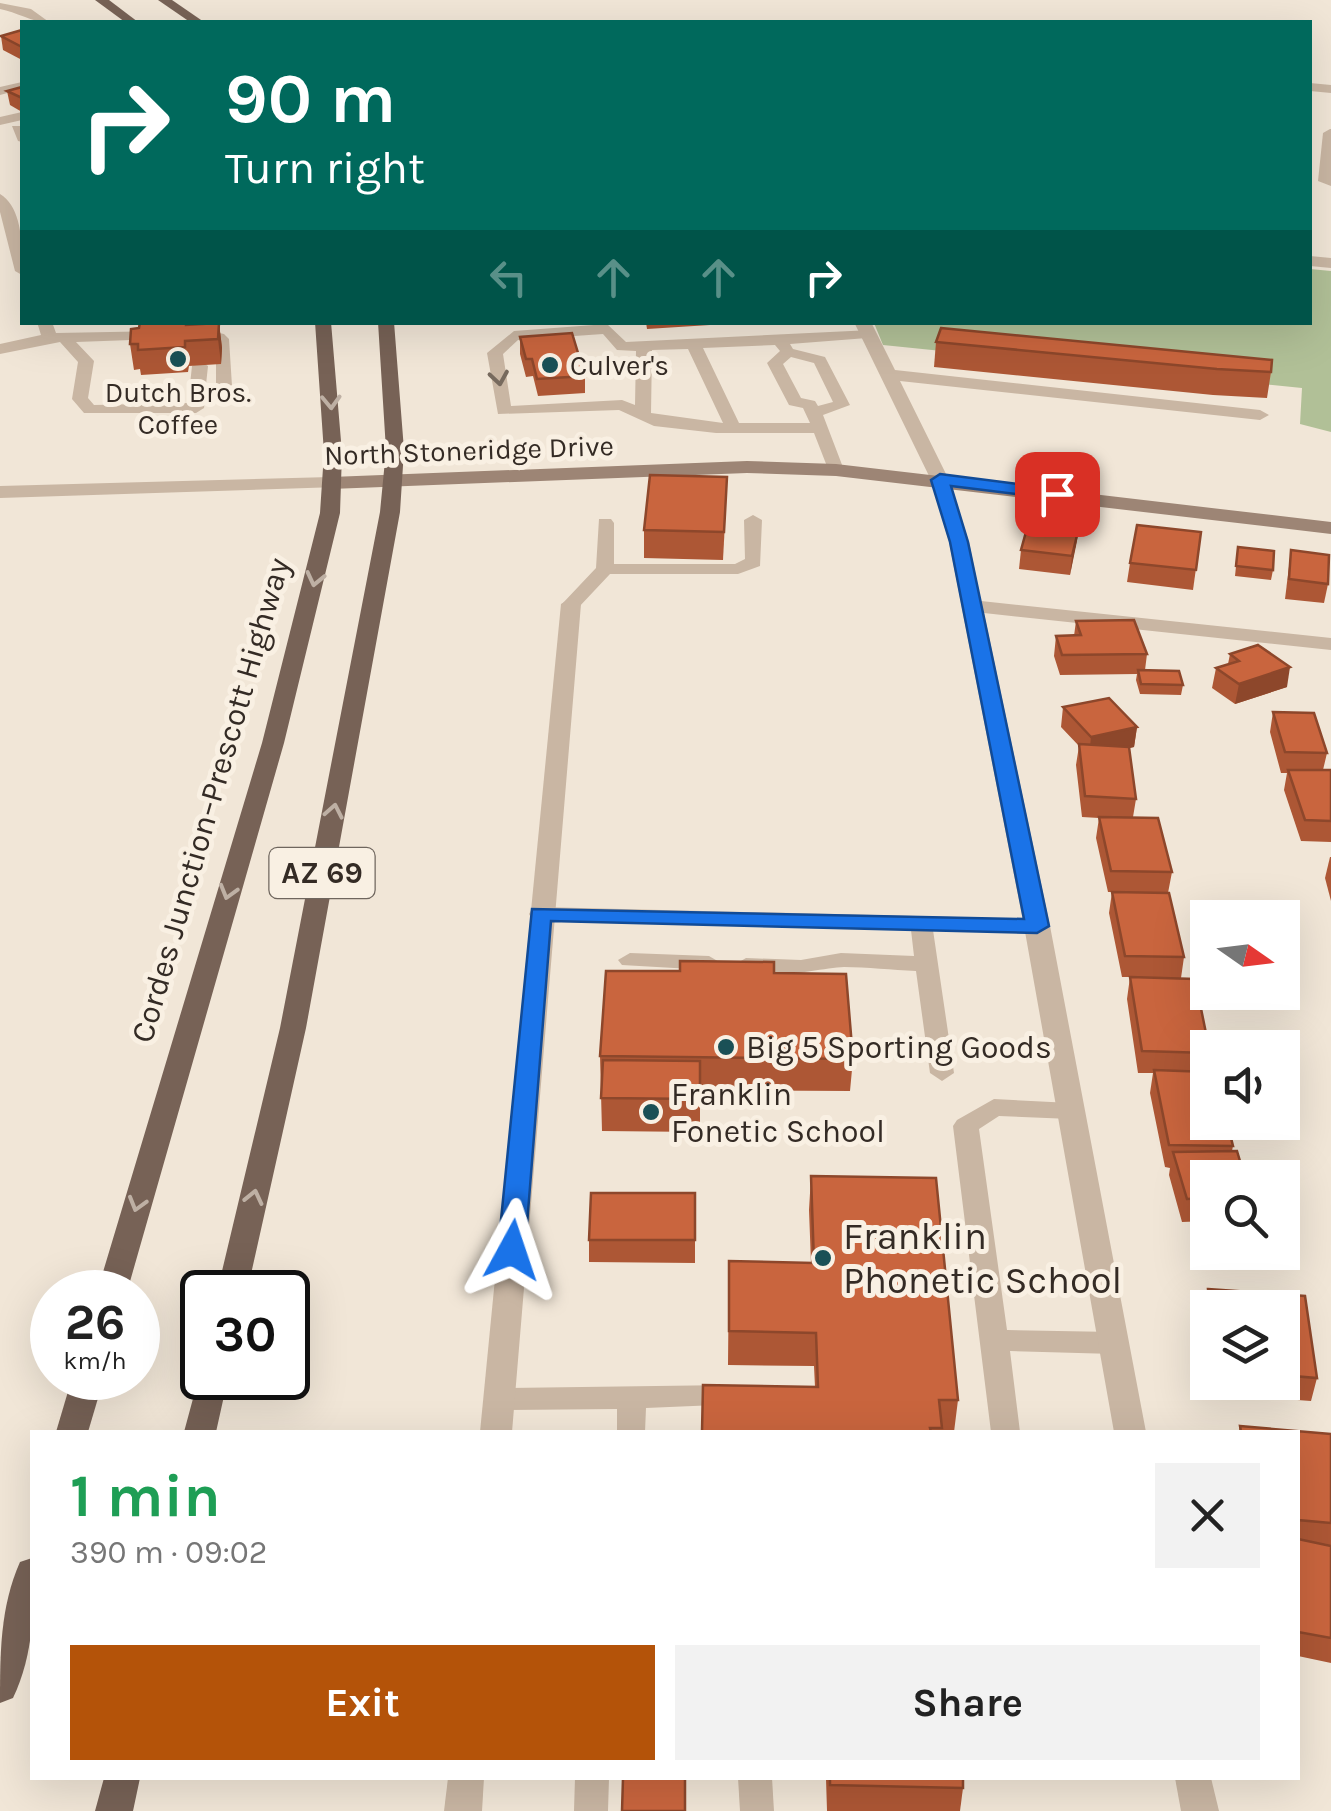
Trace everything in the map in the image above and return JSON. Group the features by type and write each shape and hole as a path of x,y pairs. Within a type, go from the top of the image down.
{"main road":[{"path":"101,0 129,20"},
{"path":"164,0 195,20"},
{"name":"Cordes Junction–Prescott Highway","path":"118,1270 273,743 330,513 330,383 323,325"},
{"name":"AZ 69","path":"237,1270 293,1028 394,480 392,374 386,325"},
{"name":"North Stoneridge Drive","path":"332,483 747,468 836,470 1331,528"},
{"path":"73,1430 81,1400"},
{"path":"200,1430 207,1400"},
{"path":"0,1687 30,1579"},
{"path":"114,1811 122,1780"}],"street":[{"path":"1330,133 1325,181 1331,182"},
{"path":"864,328 940,480 973,608 1037,926 1130,1430"},
{"path":"889,374 1260,415"},
{"name":"North Stoneridge Drive","path":"0,492 332,483"},
{"path":"496,1430 570,604"},
{"path":"973,608 1017,608 1331,644"},
{"path":"463,1811 466,1780"},
{"path":"1194,1780 1200,1811"}],"lane":[{"path":"0,6 27,11 40,20"},
{"path":"4,74 20,73"},
{"path":"4,195 19,242"},
{"path":"0,349 86,325"},
{"path":"783,346 820,360 842,406 817,420 733,428 654,421 622,404 504,411 495,353 514,336 606,326 622,347 783,346 864,328"},
{"path":"53,333 204,349"},
{"path":"53,333 86,361 80,399 90,410 196,408 204,349 218,337 224,342 224,386 211,398"},
{"path":"692,344 733,428"},
{"path":"643,416 644,346"},
{"path":"783,346 775,363 795,402 809,404 836,470"},
{"path":"570,604 605,569 738,569 754,562 754,520"},
{"path":"605,522 605,569"},
{"path":"540,914 1037,926"},
{"path":"921,924 942,1073"},
{"path":"630,960 802,967 842,960 927,964"},
{"path":"1006,1430 966,1126 994,1107 1072,1111"},
{"path":"994,1340 1114,1343"},
{"path":"499,1398 758,1395"},
{"path":"631,1430 632,1397"},
{"path":"591,1811 592,1780"},
{"path":"756,1780 757,1811"}],"green space":[{"path":"1312,269 1331,271 1331,432 1300,424 1302,388 883,345 875,325 1312,325"}],"building":[{"path":"20,31 20,46 1,36"},
{"path":"219,325 218,339 185,341 185,347 138,350 138,344 130,344 131,329"},
{"path":"941,328 1272,360 1271,372 936,342"},
{"path":"572,333 585,376 537,379 520,337"},
{"path":"650,475 727,477 724,532 644,530"},
{"path":"1029,521 1079,527 1072,556 1021,550"},
{"path":"1137,525 1201,532 1196,570 1130,563"},
{"path":"1238,547 1274,551 1273,570 1236,566"},
{"path":"1291,550 1329,555 1328,584 1289,579"},
{"path":"1134,620 1147,654 1062,655 1056,636 1081,635 1076,621"},
{"path":"1258,645 1290,667 1239,684 1216,668 1239,661 1230,654"},
{"path":"1138,670 1179,671 1183,685 1141,684"},
{"path":"1109,698 1137,727 1091,737 1063,707"},
{"path":"1273,712 1314,713 1327,753 1285,752"},
{"path":"1079,744 1129,747 1136,799 1085,796"},
{"path":"1288,770 1331,770 1331,821 1305,820"},
{"path":"1099,817 1158,818 1172,872 1111,871"},
{"path":"1112,892 1169,893 1184,957 1125,956"},
{"name":"Big 5 Sporting Goods","path":"680,961 774,962 774,973 846,974 853,1059 600,1056 606,971 680,971"},
{"path":"1130,977 1190,979 1190,1010 1201,1010 1205,1030 1190,1030 1190,1052 1142,1051"},
{"path":"603,1060 700,1061 700,1099 601,1098"},
{"path":"1154,1070 1190,1071 1190,1140 1232,1140 1233,1146 1169,1145"},
{"path":"1237,1151 1240,1160 1190,1160 1187,1199 1173,1152"},
{"name":"Franklin Phonetic School","path":"811,1176 936,1178 958,1400 939,1400 942,1428 702,1430 703,1385 818,1387 816,1333 729,1331 729,1261 814,1263"},
{"path":"591,1193 695,1193 695,1240 589,1240"},
{"path":"1300,1296 1305,1296 1317,1378 1300,1377"},
{"path":"1240,1426 1286,1430 1241,1430"},
{"path":"1300,1431 1331,1434 1331,1523 1300,1520"},
{"path":"1300,1539 1331,1546 1331,1638 1300,1632"},
{"path":"623,1780 685,1780 685,1811 622,1811"},
{"path":"830,1780 963,1780 963,1788 830,1785"}],"place":[{"name":"Dutch Bros. Coffee","path":"178,359"},
{"name":"Culver's","path":"550,365"},
{"name":"Big 5 Sporting Goods","path":"726,1047"},
{"name":"Franklin Fonetic School","path":"651,1112"},
{"name":"Franklin Phonetic School","path":"823,1258"}],"route":[{"path":"512,1250 540,914 1037,926 959,542 940,480 1057,494"}]}
